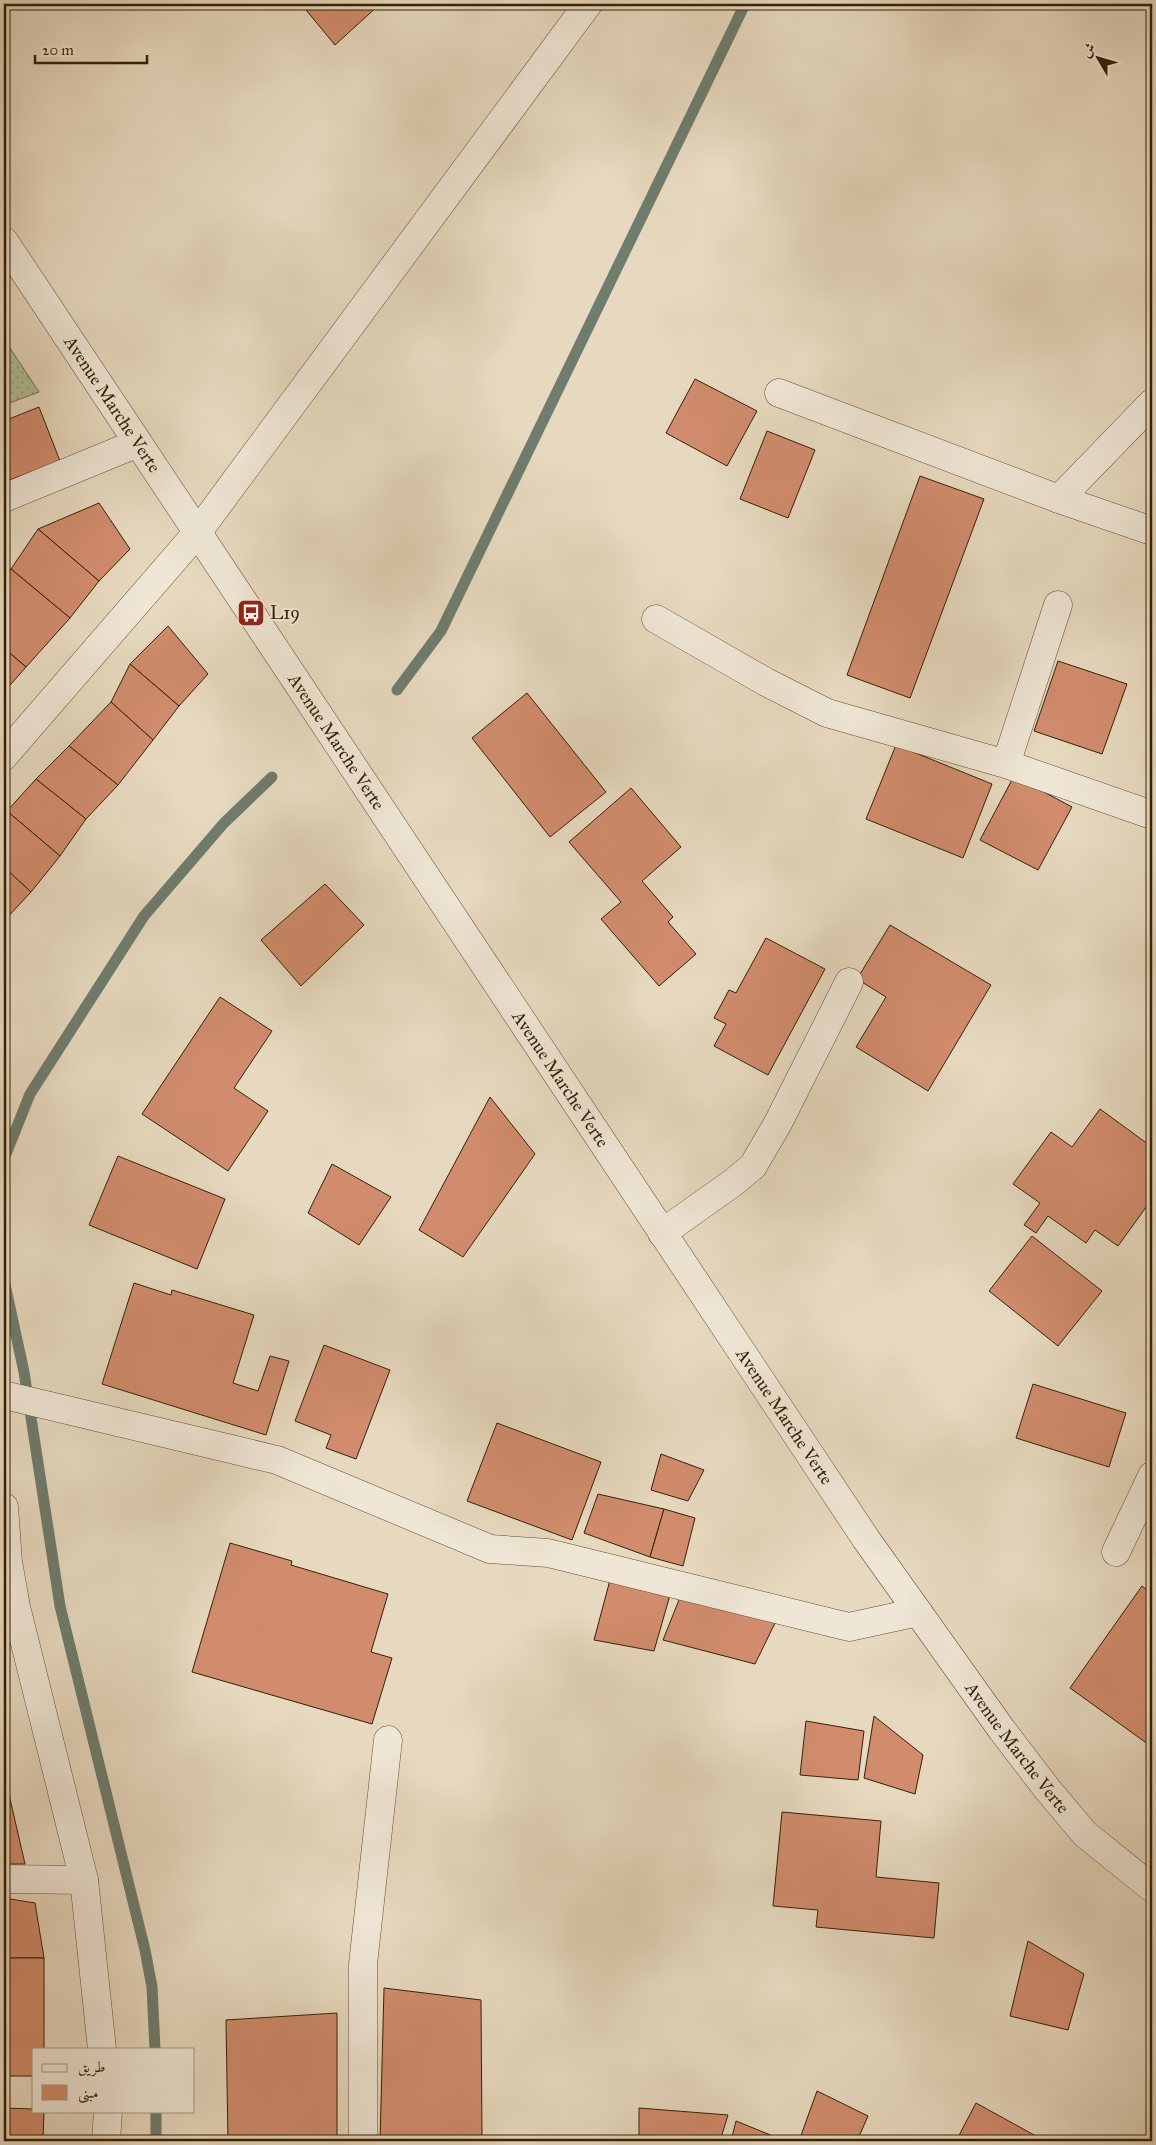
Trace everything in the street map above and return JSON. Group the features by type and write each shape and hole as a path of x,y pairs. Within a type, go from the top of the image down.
{"street":[{"path":"4,756 197,533 588,4"},
{"name":"Avenue Marche Verte","path":"4,241 866,1539 1002,1730 1085,1834 1152,1888"},
{"path":"779,392 1059,499 1152,531"},
{"path":"1059,499 1152,403"},
{"path":"4,498 138,443"},
{"path":"1006,764 1058,605"},
{"path":"656,619 766,682 827,713 1006,764 1152,815"},
{"path":"662,1233 734,1182 753,1166 775,1129 849,982"},
{"path":"5,1395 277,1460 490,1549 548,1553 849,1627 918,1612"},
{"path":"1116,1552 1152,1476"},
{"path":"4,1507 7,1577 84,1880 102,2048"},
{"path":"363,2141 363,1964 388,1740"},
{"path":"4,1879 84,1880"},
{"path":"106,2141 108,2112"}],"green space":[{"path":"4,339 39,392 4,405"}],"building":[{"path":"301,4 380,4 335,45"},
{"path":"695,379 757,411 727,466 666,433"},
{"path":"39,407 60,461 4,482 4,421"},
{"path":"767,431 815,450 788,518 740,499"},
{"path":"920,476 984,499 910,698 847,675"},
{"path":"99,503 130,549 99,581 38,529"},
{"path":"38,529 99,581 70,618 11,569"},
{"path":"11,569 70,618 26,667 4,648 4,577"},
{"path":"168,626 208,674 179,706 130,664"},
{"path":"4,648 26,667 4,692"},
{"path":"1058,661 1127,684 1102,754 1034,731"},
{"path":"130,664 179,706 153,740 111,702"},
{"path":"527,693 606,792 550,837 472,738"},
{"path":"111,702 153,740 118,785 69,746"},
{"path":"896,745 992,784 963,858 866,819"},
{"path":"69,746 118,785 86,819 36,779"},
{"path":"1014,776 1072,807 1038,870 980,840"},
{"path":"36,779 86,819 60,856 7,811"},
{"path":"631,788 681,847 642,881 673,917 668,922 696,954 659,986 601,919 621,902 569,842"},
{"path":"7,811 60,856 31,892 4,867 4,814"},
{"path":"1152,859 1152,873 1147,871"},
{"path":"4,867 31,892 4,921"},
{"path":"325,884 364,925 301,986 261,940"},
{"path":"890,925 991,985 928,1091 856,1047 886,997 857,979"},
{"path":"766,938 825,969 768,1075 714,1046 726,1024 714,1018 729,990 736,993"},
{"path":"220,997 272,1031 234,1088 268,1111 228,1171 142,1114"},
{"path":"490,1097 535,1154 463,1257 419,1230"},
{"path":"1100,1109 1152,1147 1152,1199 1118,1246 1095,1230 1086,1243 1048,1216 1036,1233 1024,1225 1040,1203 1013,1184 1051,1132 1072,1147"},
{"path":"118,1156 225,1199 197,1269 89,1225"},
{"path":"332,1164 391,1197 359,1245 308,1213"},
{"path":"1032,1236 1102,1291 1058,1346 989,1291"},
{"path":"134,1283 171,1295 172,1290 254,1315 233,1383 258,1391 270,1356 289,1361 266,1435 102,1384"},
{"path":"324,1345 390,1370 356,1459 326,1448 331,1435 295,1421"},
{"path":"1033,1384 1126,1413 1109,1467 1016,1438"},
{"path":"497,1423 601,1462 572,1540 467,1501"},
{"path":"661,1454 704,1470 688,1501 651,1490"},
{"path":"598,1494 664,1509 650,1557 584,1533"},
{"path":"664,1509 695,1518 683,1566 650,1557"},
{"path":"230,1543 292,1561 291,1565 388,1594 371,1652 392,1658 372,1724 192,1672"},
{"path":"610,1580 670,1595 654,1651 594,1640"},
{"path":"1142,1586 1152,1594 1152,1747 1070,1688"},
{"path":"681,1595 776,1621 755,1664 663,1640"},
{"path":"874,1716 923,1755 915,1794 864,1778"},
{"path":"806,1721 864,1731 858,1780 800,1775"},
{"path":"4,1763 10,1799 4,1799"},
{"path":"4,1799 10,1799 25,1864 4,1864"},
{"path":"782,1812 881,1821 876,1877 939,1883 934,1938 816,1927 818,1910 773,1906"},
{"path":"4,1898 35,1903 44,1958 4,1958"},
{"path":"1028,1941 1084,1974 1068,2030 1010,2016"},
{"path":"4,1958 44,1958 44,2048 32,2048 32,2076 4,2076"},
{"path":"384,1988 481,2000 482,2141 380,2141"},
{"path":"337,2013 337,2141 228,2141 226,2020"},
{"path":"817,2091 868,2116 857,2141 799,2141"},
{"path":"976,2103 1034,2135 1031,2141 956,2141"},
{"path":"4,2108 32,2109 32,2112 44,2112 43,2141 4,2141"},
{"path":"639,2108 728,2115 720,2141 639,2141"},
{"path":"736,2121 785,2141 731,2141"},
{"path":"1034,2135 1048,2141 1031,2141"}],"waterway":[{"path":"397,690 441,631 745,4"},
{"path":"4,1159 30,1094 144,916 224,823 272,777"},
{"path":"4,1280 24,1372 60,1606 145,1950 152,1987 155,2048"},
{"path":"156,2112 156,2141"}],"place":[{"name":"L19","path":"251,613"}]}
